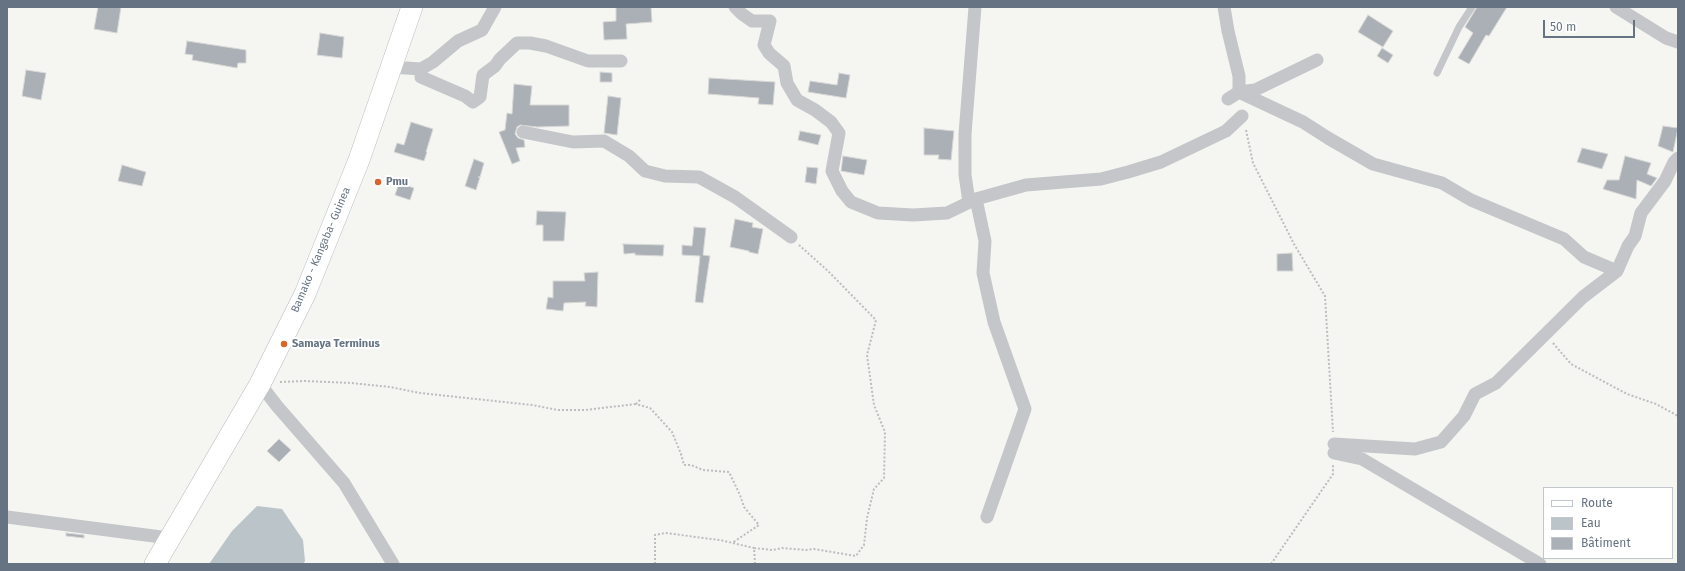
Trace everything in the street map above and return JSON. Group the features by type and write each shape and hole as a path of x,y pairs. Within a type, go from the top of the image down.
{"main road":[{"name":"Bamako - Kangaba- Guinea","path":"154,564 260,384 305,294 359,160 412,7"}],"street":[{"path":"391,67 421,69 433,62 458,41 482,30 495,7"},
{"path":"735,7 752,21 770,22 764,45 769,53 784,66 787,83 797,100 816,110 831,122 839,133 832,171 842,191 851,202 878,213 913,215 947,213 972,200 1026,185 1101,179 1135,170 1161,162 1226,131 1242,116"},
{"path":"975,7 965,134 965,175 985,240 982,273 994,322 1026,408 988,517"},
{"path":"1224,7 1239,76 1239,92"},
{"path":"1616,7 1666,38 1678,42"},
{"path":"421,69 421,77 465,96 473,102 480,97 483,75 495,66 500,59 517,43 530,43 546,46 588,61 621,61"},
{"path":"1228,99 1239,92 1255,90 1317,60"},
{"path":"1239,92 1303,122 1373,164 1442,183 1471,200 1564,239 1584,257 1617,271"},
{"path":"523,132 573,142 604,142 629,156 645,171 665,176 699,177 736,197 791,237"},
{"path":"1334,449 1415,449 1441,442 1464,416 1475,394 1496,383 1583,298 1617,271 1628,246 1635,236 1641,213 1665,181 1674,162 1678,158"},
{"path":"260,384 277,406 344,483 393,564"},
{"path":"1334,449 1362,459 1540,564"},
{"path":"7,517 169,538"}],"lane":[{"path":"1437,73 1459,27 1472,7"}],"path":[{"path":"1242,116 1253,163 1294,244 1325,296 1334,449 1333,474 1271,564"},
{"path":"655,564 655,535 665,533 720,540 732,544 743,544 754,548 773,550 782,548 806,550 814,549 856,556 864,546 867,518 874,489 884,478 885,432 874,405 867,355 876,320 828,271 791,237"},
{"path":"1546,334 1571,364 1627,394 1656,404 1678,416"},
{"path":"260,384 302,381 352,383 390,387 420,393 532,405 558,410 585,410 636,404 650,408 672,432 684,465 691,465 703,470 728,472 740,495 744,507 759,525 732,544"},
{"path":"636,404 640,400"},
{"path":"754,548 755,564"}],"water":[{"path":"257,506 282,509 303,540 305,561 303,564 209,564 232,531"}],"building":[{"path":"98,7 121,7 117,33 94,29"},
{"path":"616,7 651,7 652,22 626,24 627,39 604,40 603,22 616,21"},
{"path":"1477,7 1507,7 1489,36 1486,35 1469,64 1458,58 1473,33 1465,27"},
{"path":"1368,15 1393,31 1383,47 1358,32"},
{"path":"320,33 344,37 342,58 317,55"},
{"path":"187,41 246,50 246,63 238,63 237,68 192,60 193,55 185,54"},
{"path":"1382,48 1393,55 1388,63 1377,56"},
{"path":"26,70 46,73 41,100 22,96"},
{"path":"600,72 612,73 612,82 600,82"},
{"path":"839,73 850,75 846,98 808,92 810,81 837,85"},
{"path":"709,78 775,82 773,105 758,104 759,98 708,94"},
{"path":"514,84 532,86 530,105 569,105 569,126 537,127 520,125 517,127 515,134 518,138 524,140 525,147 516,148 520,161 512,164 499,132 505,130 507,113 512,114"},
{"path":"608,96 621,98 617,135 604,133"},
{"path":"411,122 433,129 424,161 394,152 397,143 404,145"},
{"path":"1663,126 1678,128 1673,152 1658,146"},
{"path":"924,128 954,131 951,160 938,159 939,155 924,155"},
{"path":"800,131 821,135 818,145 798,140"},
{"path":"1582,148 1608,154 1602,169 1577,162"},
{"path":"843,156 867,160 864,175 841,171"},
{"path":"1625,156 1651,163 1647,174 1657,178 1651,186 1637,180 1636,199 1603,189 1607,180 1619,180"},
{"path":"474,159 484,163 476,190 465,186"},
{"path":"122,165 146,172 142,186 118,181"},
{"path":"807,167 818,168 816,184 805,182"},
{"path":"399,183 414,188 410,200 395,195"},
{"path":"537,211 566,212 564,241 543,241 543,225 536,225"},
{"path":"735,219 753,223 752,227 763,229 758,254 730,247"},
{"path":"694,227 706,228 703,255 710,256 703,303 695,302 700,256 682,255 682,245 692,246"},
{"path":"623,244 664,245 663,256 635,255 635,253 624,254"},
{"path":"1292,253 1293,271 1277,271 1277,254"},
{"path":"598,272 597,307 585,306 586,302 564,303 563,311 546,309 548,297 553,298 553,281 585,281 584,273"},
{"path":"279,439 291,450 279,462 267,451"},
{"path":"66,533 84,535 84,538 66,536"}],"place":[{"name":"Pmu","path":"378,182"},
{"name":"Samaya Terminus","path":"284,344"}]}
